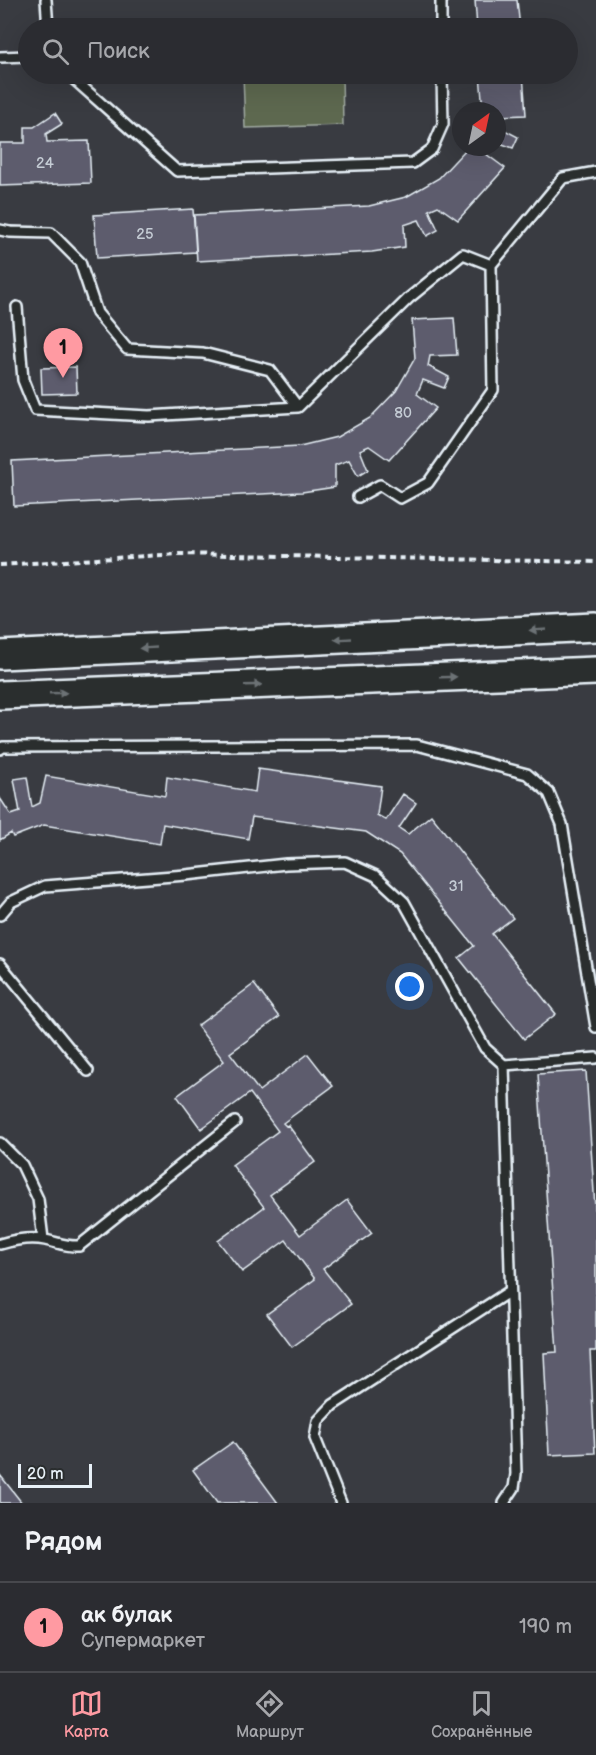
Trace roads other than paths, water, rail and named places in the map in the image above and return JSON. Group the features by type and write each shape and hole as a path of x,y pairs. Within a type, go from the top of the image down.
{"main road":[{"path":"0,655 596,627"},
{"path":"0,695 596,671"}],"lane":[{"path":"46,0 47,18"},
{"path":"441,0 441,18"},
{"path":"0,57 18,56"},
{"path":"79,84 177,171 413,163 432,149 443,124 442,84"},
{"path":"358,497 380,485 400,498 428,483 493,390 491,265 564,178 596,172"},
{"path":"0,230 51,233 80,262 97,313 127,349 203,353 270,370 298,407"},
{"path":"17,307 23,380 34,410 149,416 298,407 409,298 463,254 491,265"},
{"path":"0,749 3,747 417,745 526,774 549,793 562,824 596,1027"},
{"path":"0,915 11,902 45,886 186,875 286,864 345,862 376,876 404,902 485,1048 504,1065 596,1058"},
{"path":"0,964 88,1071"},
{"path":"504,1065 516,1474 514,1488 504,1503"},
{"path":"0,1244 16,1240 43,1239 70,1247 79,1246 235,1122"},
{"path":"0,1143 22,1165 38,1199 43,1239"},
{"path":"341,1503 315,1438 318,1421 333,1405 510,1291"}],"place":[{"name":"ак булак","path":"63,378"}]}
